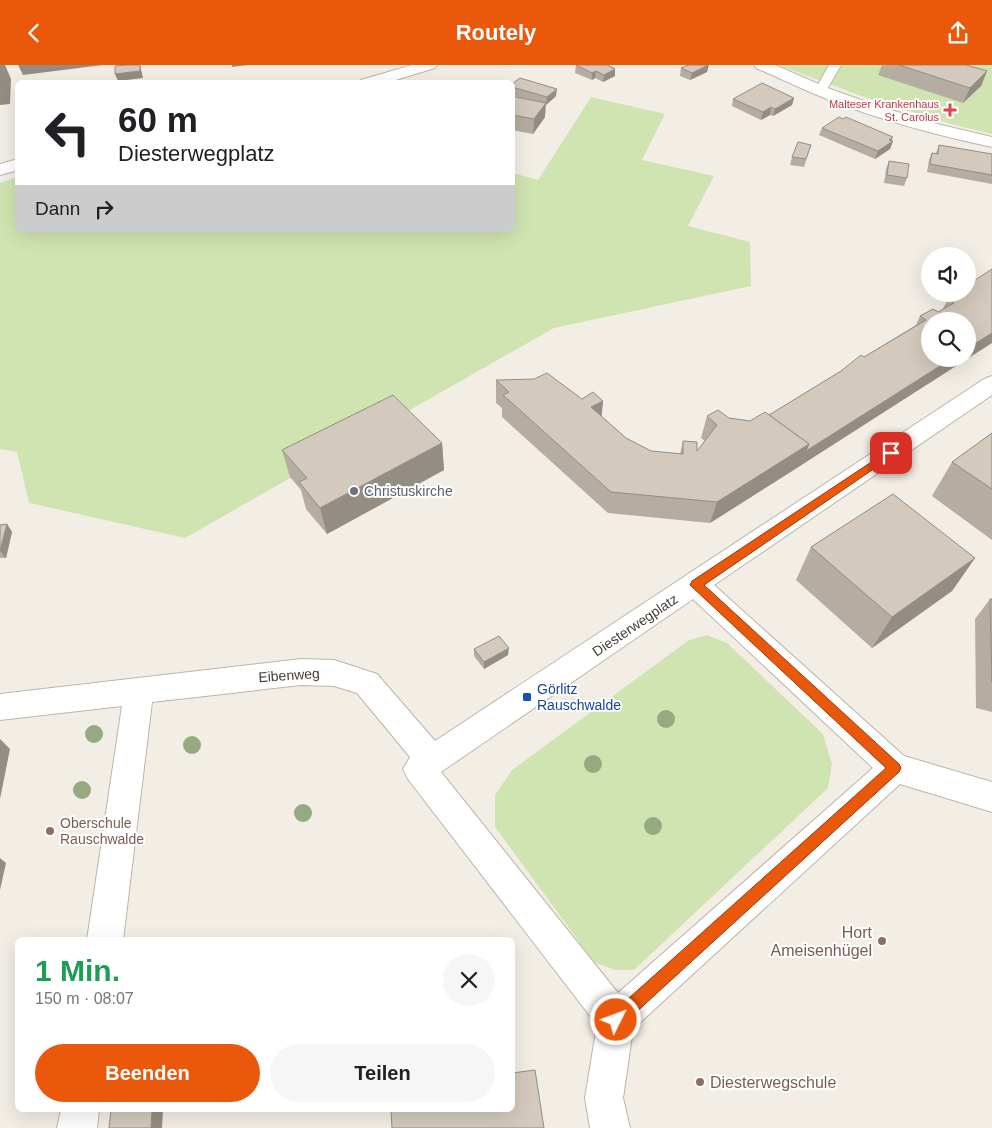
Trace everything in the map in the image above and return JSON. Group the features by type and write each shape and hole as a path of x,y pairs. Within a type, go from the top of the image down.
{"street":[{"path":"377,80 429,65"},
{"path":"762,65 821,90 918,123 954,134 992,142"},
{"path":"0,170 15,165"},
{"name":"Diesterwegplatz","path":"432,761 992,384"},
{"path":"696,585 895,768 992,797"},
{"name":"Eibenweg","path":"0,707 301,672 334,673 367,683 432,761"},
{"path":"105,937 138,691"},
{"path":"432,761 419,769 616,1020"},
{"path":"610,1128 604,1098 616,1020 895,768"},
{"path":"77,1128 80,1112"}],"lane":[{"path":"821,90 835,65"}],"green space":[{"name":"Malteser Krankenhaus St. Carolus","path":"778,65 992,65 992,134 951,124 864,97"},
{"path":"591,97 665,114 642,160 714,176 688,226 750,242 751,286 554,328 185,538 29,503 17,452 0,449 0,183 15,178 15,232 515,232 515,174 538,180"},
{"path":"707,635 727,643 823,734 832,764 828,788 634,970 615,970 594,962 495,827 495,795 512,770 689,640"}],"building":[{"path":"140,65 140,71 115,74 115,66"},
{"path":"576,65 607,65 615,69 604,75 596,71 592,73"},
{"path":"688,65 708,65 692,73 681,68"},
{"path":"899,65 966,65 987,71 970,88"},
{"path":"520,78 557,89 547,97 515,88 515,82"},
{"path":"762,83 794,98 775,109 771,107 763,112 733,99"},
{"path":"515,97 546,103 534,119 515,116"},
{"path":"839,117 843,119 846,117 893,137 889,140 893,141 878,151 822,128"},
{"path":"798,142 811,145 806,159 792,157"},
{"path":"939,145 992,154 992,175 930,164 932,153 938,154"},
{"path":"889,161 909,164 907,178 887,175"},
{"path":"992,269 992,333 976,343 976,312 938,312 954,303 952,302 976,302 976,279"},
{"path":"933,309 938,312 927,312"},
{"path":"921,323 921,367 938,367 806,451 809,444 769,415 841,371 861,355 864,357"},
{"path":"547,373 582,399 593,392 603,401 591,407 626,438 651,451 683,454 683,441 697,442 697,451 717,425 707,416 718,410 729,418 750,421 765,412 809,444 717,502 611,492 503,395 509,392 496,380 534,379"},
{"path":"393,395 442,443 320,508 299,482 307,478 282,450"},
{"path":"992,433 992,489 952,462"},
{"path":"893,494 975,558 892,617 811,547"},
{"path":"7,524 0,551 0,525"},
{"path":"990,599 992,599 992,682"},
{"path":"499,636 509,648 484,662 474,649"},
{"path":"535,1070 544,1128 392,1128 391,1112 515,1112 515,1073"},
{"path":"111,1112 152,1112 151,1128 109,1128"}],"place":[{"name":"Malteser Krankenhaus St. Carolus","path":"950,110"},
{"name":"Christuskirche","path":"354,491"},
{"name":"Görlitz Rauschwalde","path":"527,697"},
{"name":"Oberschule Rauschwalde","path":"50,831"},
{"name":"Hort Ameisenhügel","path":"882,941"},
{"name":"Diesterwegschule","path":"700,1082"}],"route":[{"path":"616,1020 895,768 696,585 891,453"}]}
